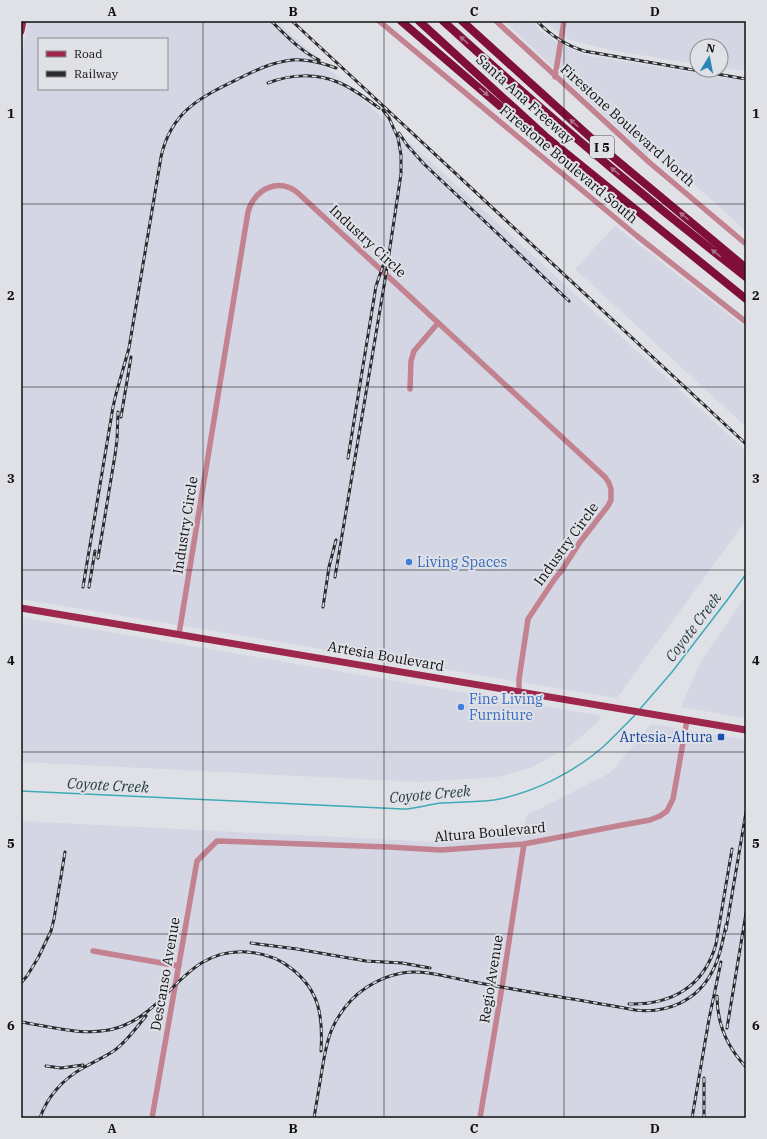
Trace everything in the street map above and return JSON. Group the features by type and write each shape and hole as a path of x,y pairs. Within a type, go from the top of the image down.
{"highway":[{"path":"401,21 522,125 545,136"},
{"name":"Santa Ana Freeway","path":"419,21 545,136 746,300"},
{"path":"443,21 513,85 746,277"},
{"name":"Santa Ana Freeway","path":"462,21 601,147 746,268"}],"main road":[{"path":"21,31 23,21"},
{"name":"Artesia Boulevard","path":"21,609 179,634 746,730"}],"street":[{"name":"Firestone Boulevard South","path":"379,21 637,236 746,322"},
{"name":"Firestone Boulevard North","path":"496,21 650,163 746,244"},
{"path":"555,77 564,21"},
{"name":"Industry Circle","path":"179,634 248,212 251,204 257,196 266,189 276,186 285,186 297,191 609,483 611,500 608,506 580,542 528,619 519,679 519,692"},
{"path":"410,389 411,361 414,351 438,323"},
{"name":"Altura Boulevard","path":"217,841 441,850 524,844 650,820 663,814 673,799 687,720"},
{"name":"Descanso Avenue","path":"152,1118 197,860 217,841"},
{"name":"Regio Avenue","path":"480,1118 524,844"},
{"path":"93,951 179,966"}],"shaded area":[{"path":"28,21 277,21 746,451 746,520 617,698 21,599 21,59"},
{"path":"504,21 533,21 541,31 552,39 585,55 689,72 689,78 727,78 746,81 746,231 655,149 649,147 648,156"},
{"path":"545,21 746,21 746,71 729,68 729,38 689,38 689,63 615,51 581,43 569,39"},
{"path":"615,226 746,328 746,427 575,269"},
{"path":"746,596 746,718 681,707 701,661"},
{"path":"21,617 602,716 595,725 566,749 530,768 498,777 420,782 21,762"},
{"path":"651,724 746,740 746,1118 21,1118 21,821 436,842 522,833 527,815 610,773"}],"waterway":[{"name":"Coyote Creek","path":"640,709 672,672 746,574"},
{"name":"Coyote Creek","path":"21,791 403,809 442,803 494,800 509,797 538,787 566,773 603,747 635,715"}],"railway":[{"path":"271,21 299,47 319,60"},
{"path":"292,21 746,444"},
{"path":"537,21 558,39 570,46 584,51 746,79"},
{"path":"83,587 113,407 129,348 161,157 172,128 180,117 201,99 226,85 265,67 285,61 304,60 325,64 336,68"},
{"path":"268,83 295,76 313,76 331,80 350,88 379,108"},
{"path":"335,577 386,274 401,174 401,155 398,138 389,118 383,110"},
{"path":"399,133 407,145 424,164 569,301"},
{"path":"348,458 376,286 384,263"},
{"path":"121,417 131,357"},
{"path":"98,558 115,455 118,412"},
{"path":"323,607 329,567 336,540"},
{"path":"89,587 95,551"},
{"path":"726,930 746,812"},
{"path":"629,1004 659,1001 672,997 694,982 703,972 711,959 716,944 732,849"},
{"path":"21,983 38,958 51,931 65,852"},
{"path":"727,1028 746,913"},
{"path":"314,1118 325,1051 333,1027 351,1000 374,983 392,975 420,972 635,1010 658,1010 680,1003 689,998 706,982 717,960 726,925"},
{"path":"251,943 366,961 402,963 430,968"},
{"path":"21,1022 83,1032 96,1032 120,1027 138,1018 193,969 208,960 226,953 247,952 265,955 282,962 292,969 309,986 318,1006 320,1016 321,1051"},
{"path":"692,1118 709,1019 721,962"},
{"path":"717,996 717,1006 724,1034 733,1051 746,1067"},
{"path":"40,1118 51,1096 62,1083 76,1072 115,1050 146,1016"},
{"path":"46,1066 61,1068 83,1065"},
{"path":"704,1078 704,1118"}],"place":[{"name":"Living Spaces","path":"409,562"},
{"name":"Fine Living Furniture","path":"461,707"},
{"name":"Artesia-Altura","path":"721,737"}]}
